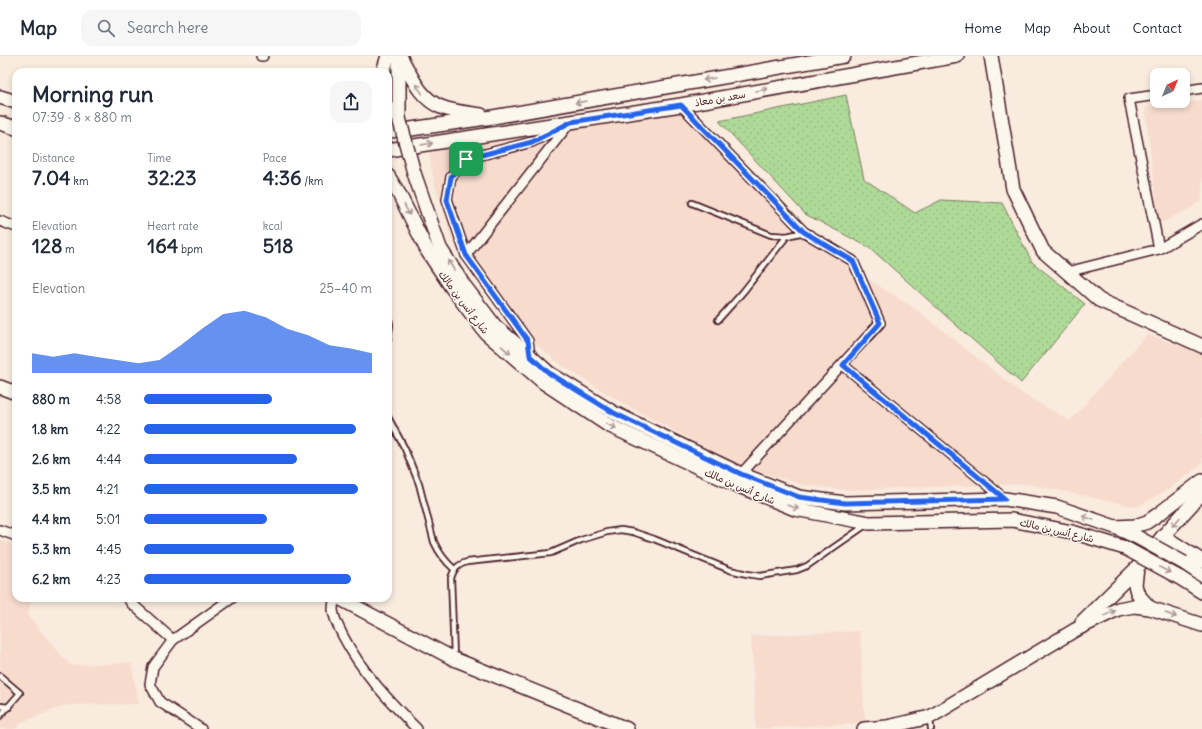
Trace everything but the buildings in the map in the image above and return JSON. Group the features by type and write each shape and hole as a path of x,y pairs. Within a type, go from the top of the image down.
{"main road":[{"path":"384,68 388,56"},
{"path":"400,56 423,95 431,102 451,110 492,117"},
{"name":"شارع أنس بن مالك","path":"400,56 399,118 414,173 440,248 463,284 494,326 549,373 614,413 741,474 799,497 845,503 1005,499 1057,507 1115,527 1137,537 1184,563 1202,575"},
{"name":"سعد بن معاذ","path":"392,131 492,117 844,56"},
{"name":"سعد بن معاذ","path":"392,149 681,105 957,56"},
{"path":"991,56 1013,189 1044,251 1099,300 1202,346"},
{"path":"0,97 12,101"},
{"path":"392,113 399,118"},
{"path":"0,123 12,127"},
{"name":"شارع أنس بن مالك","path":"392,183 428,252 452,288 486,333 543,382 608,425 734,484 795,508 869,523 1012,520 1072,532 1125,548 1180,578 1202,592"},
{"path":"0,387 12,392"},
{"path":"1115,527 1135,526 1147,522 1202,481"},
{"path":"1075,630 1137,568 1163,536 1202,493"},
{"path":"1163,536 1202,561"},
{"path":"1137,568 1135,585 1137,592 1140,598 1150,608"},
{"path":"353,603 454,659 627,729"},
{"path":"864,729 931,723 1075,630 1118,609 1134,606 1150,608 1202,625"}],"street":[{"path":"1190,90 1202,88"},
{"path":"1150,96 1130,99 1159,250"},
{"path":"681,105 804,232 853,261 880,323 843,365 741,474"},
{"path":"466,255 571,122"},
{"path":"530,356 528,341 466,255 447,200 451,177 466,159 532,142 571,122"},
{"path":"0,222 12,226"},
{"path":"1067,272 1159,250 1202,224"},
{"path":"843,365 1005,499"},
{"path":"0,530 12,534"},
{"path":"131,602 173,640"},
{"path":"201,729 160,702 150,684 153,667 173,640 226,602"},
{"path":"334,602 333,611 337,625 350,650 374,683 397,710 417,729"}],"lane":[{"path":"692,203 771,235 787,236 804,232"},
{"path":"718,320 743,292 787,236"},
{"path":"392,425 405,449 419,484 436,546 442,557 454,569"},
{"path":"454,659 451,578 454,569 459,564 551,553 581,540 607,532 621,530 633,532 730,570 760,576 797,570 807,566 869,523"},
{"path":"0,676 20,693 0,716"},
{"path":"0,706 9,707"}],"shaded area":[{"path":"1202,100 1202,200 1192,207 1159,224 1145,108 1190,108 1190,102"},
{"path":"680,109 800,236 917,310 1020,392 1070,421 1147,334 1202,354 1202,464 1169,489 1137,507 1027,484 844,490 803,485 742,467 626,405 564,367 506,320 453,243 434,181 429,152 573,126"},
{"path":"0,540 12,544 12,602 30,602 28,616 70,665 131,663 139,704 67,705 22,722 15,729 0,729"},
{"path":"860,631 865,723 756,729 751,636"}],"green space":[{"path":"846,95 864,179 915,213 941,200 1002,203 1032,262 1085,304 1021,383 870,248 805,214 719,121"}],"route":[{"path":"681,105 804,232 853,261 880,323 843,365 1005,499 845,503 799,497 741,474 614,413 549,373 530,356 528,341 466,255 447,200 451,177 466,159 532,142 571,122 681,105"}]}
